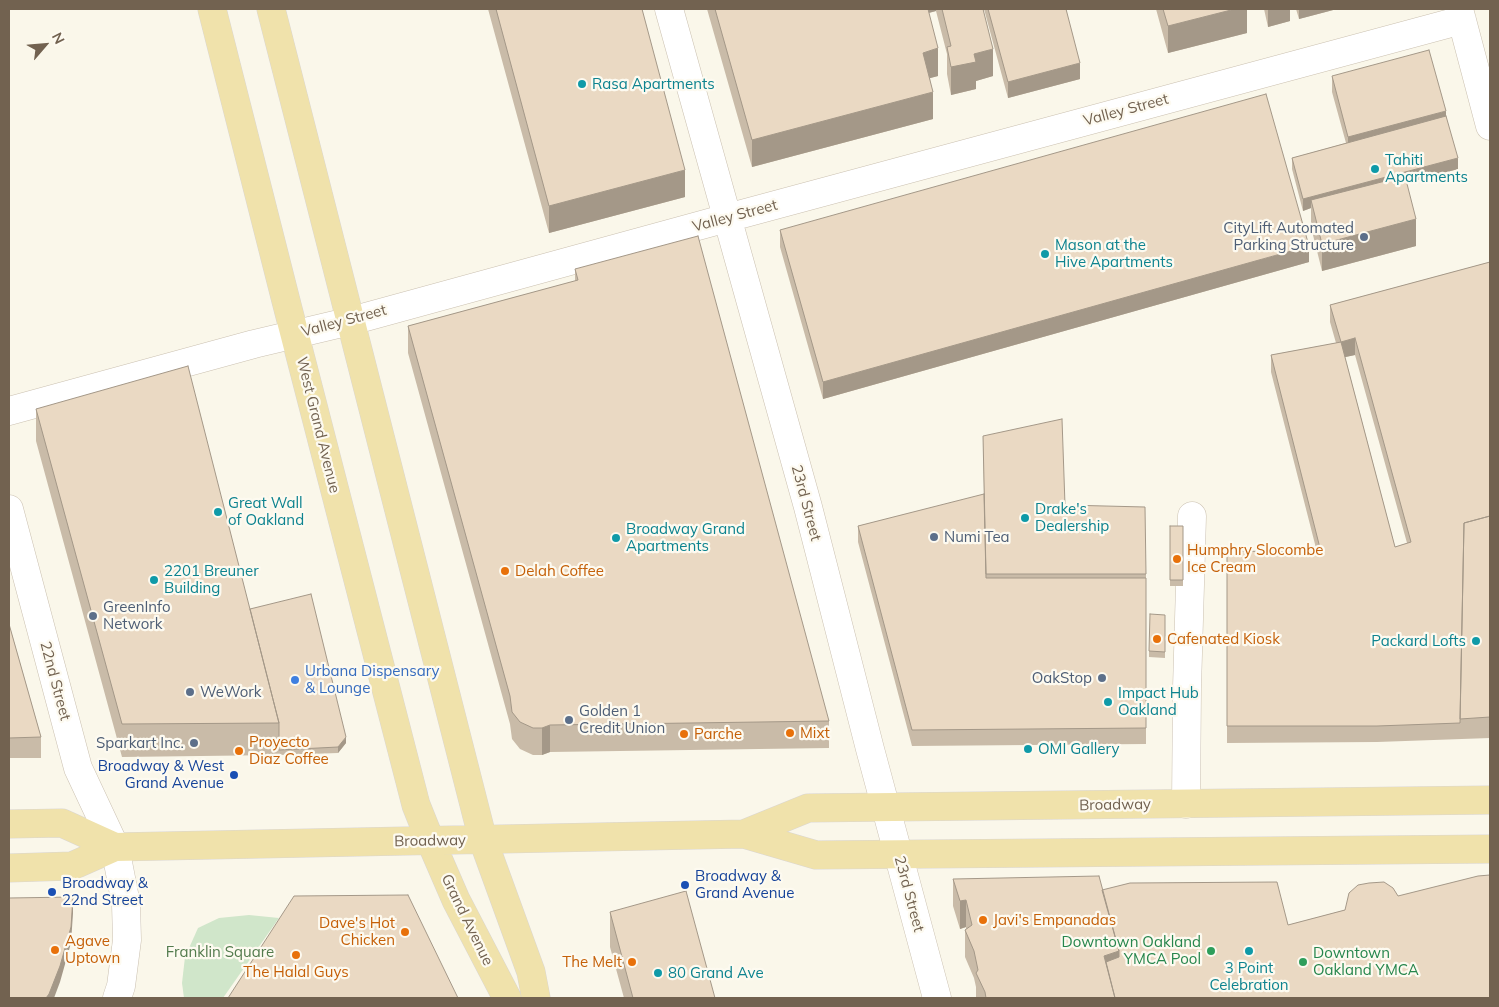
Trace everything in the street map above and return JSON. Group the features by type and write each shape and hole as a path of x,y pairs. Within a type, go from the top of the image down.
{"main road":[{"name":"West Grand Avenue","path":"212,9 403,756 416,805 430,840"},
{"path":"271,9 483,840 531,972 536,998"},
{"name":"Broadway","path":"744,834 808,808 1490,800"},
{"name":"Broadway","path":"9,824 62,823 115,847"},
{"name":"Broadway","path":"9,868 72,866 115,847 744,834 816,855 1490,849"},
{"name":"Grand Avenue","path":"430,840 456,900 507,998"}],"street":[{"name":"23rd Street","path":"669,9 808,507 937,998"},
{"name":"Valley Street","path":"9,411 351,321 1460,15"},
{"path":"1460,15 1490,126"},
{"name":"22nd Street","path":"9,509 78,768 115,847 126,904 127,940 123,994"},
{"path":"1186,804 1186,688 1192,516"}],"green space":[{"name":"Franklin Square","path":"249,915 279,918 223,998 184,998 182,983 185,957 198,928 219,918"}],"building":[{"name":"Rasa Apartments","path":"496,9 642,9 685,170 549,206"},
{"path":"715,9 928,9 938,48 923,53 933,92 752,140"},
{"path":"942,9 983,9 993,49 974,54 976,62 951,67 947,47 951,46"},
{"path":"988,9 1066,9 1080,63 1008,82"},
{"path":"1163,9 1235,9 1168,26"},
{"path":"1429,50 1446,111 1348,137 1332,76"},
{"name":"Mason at the Hive Apartments","path":"1266,94 1309,246 823,382 780,230"},
{"name":"Tahiti Apartments","path":"1446,116 1458,158 1303,199 1292,158"},
{"path":"1405,176 1416,219 1322,244 1311,200"},
{"name":"Broadway Grand Apartments","path":"698,236 829,721 550,725 542,728 533,728 520,722 512,712 510,696 408,326 578,280 575,269"},
{"path":"1490,262 1490,516 1464,523 1460,723 1377,726 1227,726 1227,551 1321,552 1271,355 1341,342 1330,305","holes":["1355,338 1411,542 1395,547 1341,342"]},
{"name":"2201 Breuner Building","path":"188,366 279,723 122,724 36,409"},
{"name":"Drake's Dealership","path":"1062,419 1065,505 1145,507 1146,574 986,574 983,436"},
{"path":"984,494 986,578 1146,578 1146,728 912,730 858,526"},
{"name":"Packard Lofts","path":"1490,516 1490,717 1460,719 1464,523"},
{"name":"Humphry Slocombe Ice Cream","path":"1170,526 1183,526 1183,580 1170,580"},
{"name":"Urbana Dispensary & Lounge","path":"311,594 346,737 338,747 279,750 279,723 250,609"},
{"name":"Cafenated Kiosk","path":"1150,614 1165,615 1165,652 1149,651"},
{"path":"9,624 41,737 9,738"},
{"name":"Downtown Oakland YMCA","path":"1490,875 1490,998 1115,998 1106,962 1119,957 1119,951 1102,890 1130,883 1277,882 1288,925 1345,910 1349,893 1358,885 1384,882 1393,888 1398,896 1478,876"},
{"path":"1099,876 1119,951 1104,956 1115,998 986,998 976,973 978,970 974,951 965,930 972,925 966,900 960,901 953,879"},
{"path":"686,891 715,998 633,998 610,912"},
{"path":"408,895 458,998 228,998 294,896"},
{"path":"73,897 71,927 60,966 49,994 46,998 9,998 9,898"}],"place":[{"name":"Rasa Apartments","path":"582,84"},
{"name":"Tahiti Apartments","path":"1375,169"},
{"name":"CityLift Automated Parking Structure","path":"1364,237"},
{"name":"Mason at the Hive Apartments","path":"1045,254"},
{"name":"Great Wall of Oakland","path":"218,512"},
{"name":"Drake's Dealership","path":"1025,518"},
{"name":"Numi Tea","path":"934,537"},
{"name":"Broadway Grand Apartments","path":"616,538"},
{"name":"Humphry Slocombe Ice Cream","path":"1177,559"},
{"name":"Delah Coffee","path":"505,571"},
{"name":"2201 Breuner Building","path":"154,580"},
{"name":"GreenInfo Network","path":"93,616"},
{"name":"Cafenated Kiosk","path":"1157,639"},
{"name":"Packard Lofts","path":"1476,641"},
{"name":"OakStop","path":"1102,678"},
{"name":"Urbana Dispensary & Lounge","path":"295,680"},
{"name":"WeWork","path":"190,692"},
{"name":"Impact Hub Oakland","path":"1108,702"},
{"name":"Golden 1 Credit Union","path":"569,720"},
{"name":"Mixt","path":"790,733"},
{"name":"Parche","path":"684,734"},
{"name":"Sparkart Inc.","path":"194,743"},
{"name":"OMI Gallery","path":"1028,749"},
{"name":"Proyecto Diaz Coffee","path":"239,751"},
{"name":"Broadway & West Grand Avenue","path":"234,775"},
{"name":"Broadway & Grand Avenue","path":"685,885"},
{"name":"Broadway & 22nd Street","path":"52,892"},
{"name":"Javi's Empanadas","path":"983,920"},
{"name":"Dave's Hot Chicken","path":"405,932"},
{"name":"Agave Uptown","path":"55,950"},
{"name":"Downtown Oakland YMCA Pool","path":"1211,951"},
{"name":"3 Point Celebration","path":"1249,951"},
{"name":"The Halal Guys","path":"296,955"},
{"name":"The Melt","path":"632,962"},
{"name":"Downtown Oakland YMCA","path":"1303,962"},
{"name":"80 Grand Ave","path":"658,973"}]}
